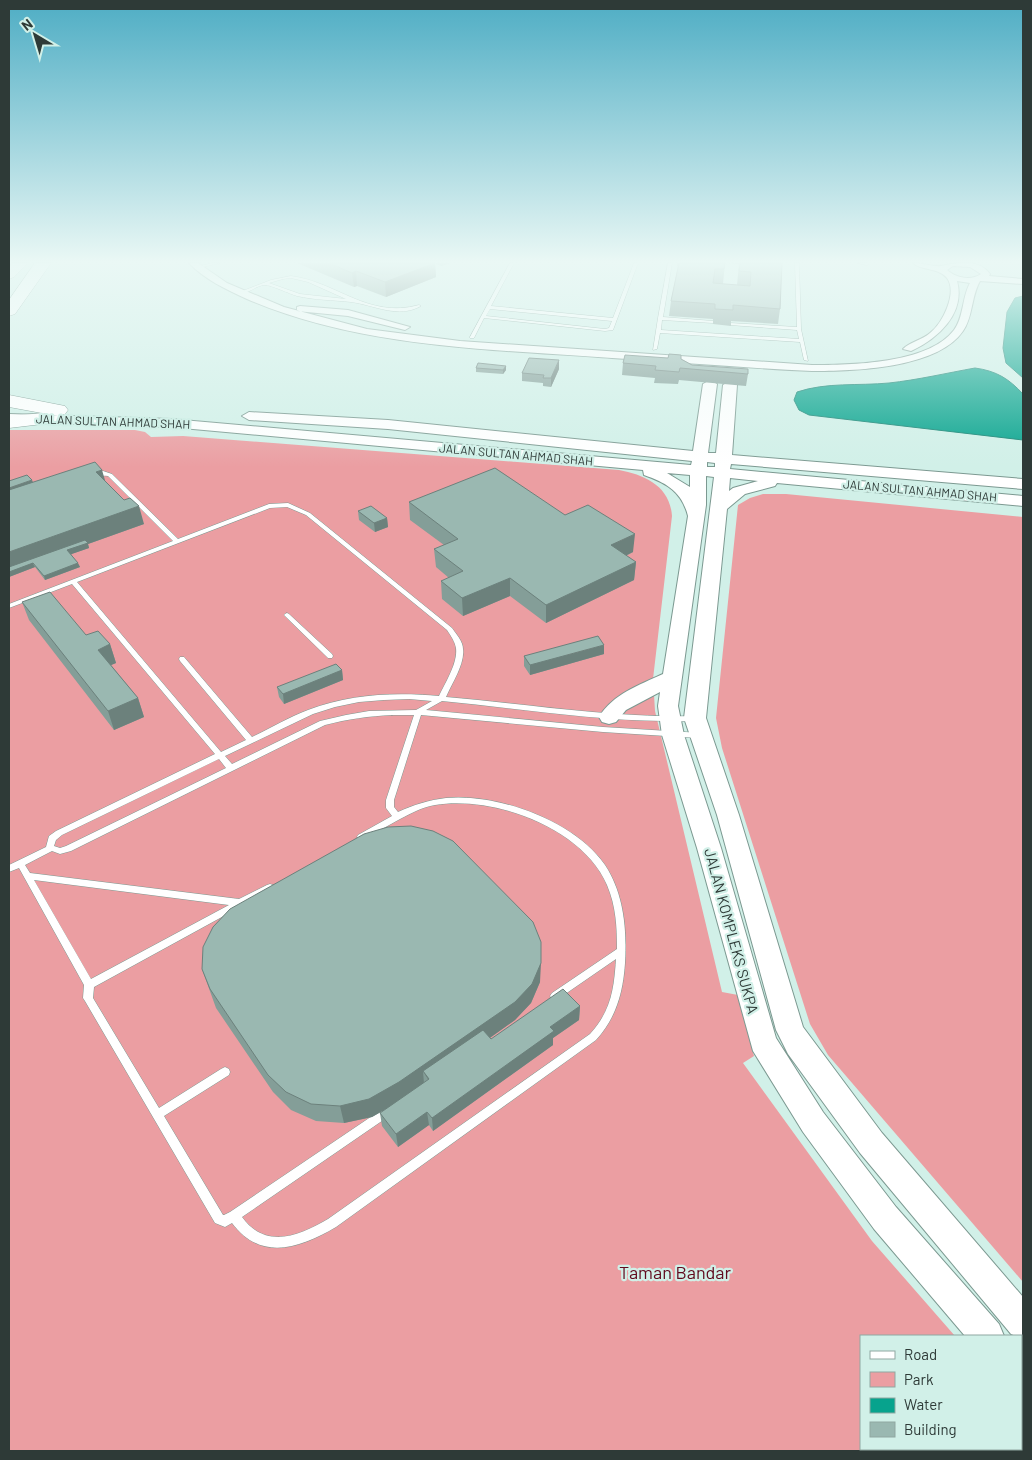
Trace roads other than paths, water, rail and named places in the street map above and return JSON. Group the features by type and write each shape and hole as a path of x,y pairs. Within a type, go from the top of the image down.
{"highway":[{"path":"9,401 51,415"},
{"path":"9,422 51,415"}],"main road":[{"path":"710,381 705,429 711,465"},
{"path":"711,465 727,432 730,383"},
{"name":"JALAN SULTAN AHMAD SHAH","path":"9,409 51,415 227,427 611,464 816,465 1023,484"},
{"name":"JALAN SULTAN AHMAD SHAH","path":"9,418 51,415 334,420 620,449 822,482 1023,501"},
{"path":"620,449 655,448 680,443 705,429"},
{"path":"727,432 736,444 752,452 816,465"},
{"path":"611,464 638,468 672,481 693,500 696,518"},
{"name":"JALAN KOMPLEKS SUKPA","path":"711,465 720,507 702,645 697,726 728,815 790,1030 798,1045 871,1143 1023,1322"},
{"name":"JALAN KOMPLEKS SUKPA","path":"711,465 696,518 668,697 671,727 709,848 763,1042 813,1122 885,1218 987,1335"},
{"path":"720,507 738,491 754,486 822,482"},
{"path":"609,718 611,712 619,705 672,678"}],"street":[{"path":"367,331 468,343 686,360 816,367 862,366 905,360 939,346 959,331"},
{"path":"428,331 472,337 655,346 806,360 879,356 908,349 930,338 937,331"},
{"path":"686,360 703,366 710,381"},
{"path":"730,383 744,370 764,364"}],"lane":[{"path":"472,337 475,331"},
{"path":"655,346 658,331"},
{"path":"660,331 802,341"},
{"path":"800,331 806,360"},
{"path":"84,477 98,473 110,475 178,542"},
{"path":"9,606 278,504 288,505 308,514 454,634 460,650 460,658 441,699 419,711 390,800 390,808 398,817"},
{"path":"74,581 231,768"},
{"path":"287,615 330,656"},
{"path":"182,659 251,740"},
{"path":"51,848 52,838 59,833 310,712 345,701 371,698 441,699 671,727 697,726"},
{"path":"9,869 51,848 60,851 68,849 231,768 336,719 364,714 419,711 638,734 671,727 697,726"},
{"path":"234,1216 246,1233 269,1242 301,1240 332,1223 593,1037 603,1026 614,1006 622,950 620,911 612,885 596,857 568,834 513,809 473,801 448,801 426,804 356,840"},
{"path":"20,863 89,985 88,998 219,1219 225,1221 234,1216 394,1106"},
{"path":"29,876 240,903"},
{"path":"89,985 280,881"},
{"path":"549,1000 622,950"},
{"path":"157,1115 225,1072"}],"water":[{"path":"1005,331 1023,331 1023,378 1006,363 1003,348"},
{"path":"975,368 1002,376 1023,394 1023,440 809,415 799,410 794,400 797,392 808,389 889,383"}],"park label":[{"name":"Taman Bandar","path":"675,1273"}]}
